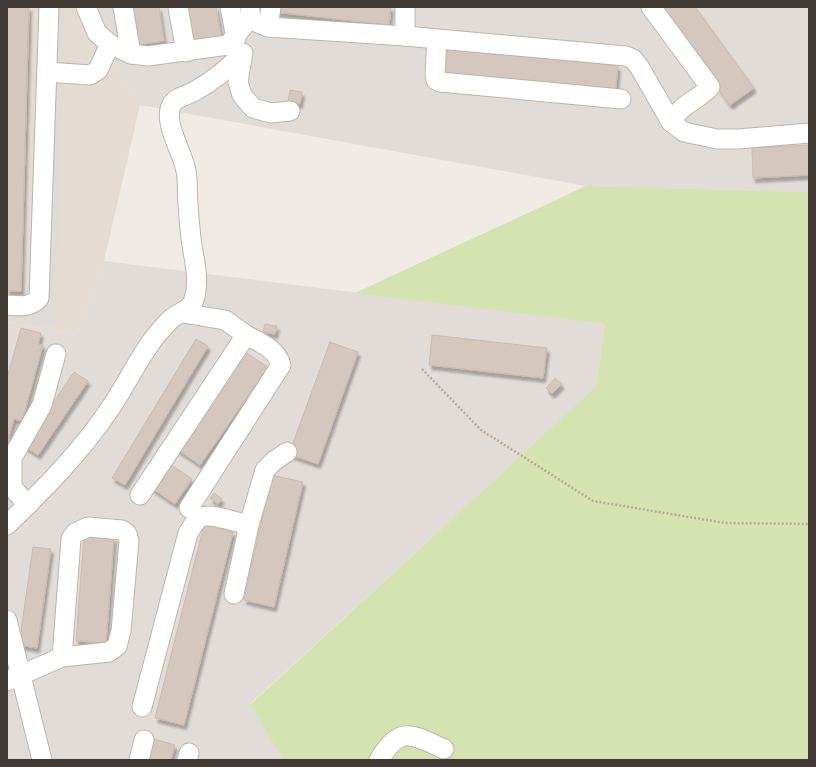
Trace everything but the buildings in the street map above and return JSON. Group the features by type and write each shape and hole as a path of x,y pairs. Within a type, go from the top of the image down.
{"street":[{"path":"7,305 25,306 33,304 39,298 50,7"},
{"path":"86,7 97,33 110,44 130,54 148,56 186,52 228,45 239,46"},
{"path":"123,7 130,54"},
{"path":"178,7 186,52"},
{"path":"230,7 239,46 238,82 242,95 253,108 271,113 290,111"},
{"path":"268,27 271,7"},
{"path":"404,7 405,36"},
{"path":"651,7 710,87 704,94 682,106 671,122"},
{"path":"7,525 28,505 87,440 109,411 135,366 154,339 173,318 183,313 192,305 195,295 197,275 192,246 187,172 184,160 171,128 171,109 172,104 178,98 194,91 228,69 239,46 250,12"},
{"path":"250,12 258,24 268,27 438,38 626,56 633,59 640,68 671,122 684,132 717,139 738,139 809,133"},
{"path":"438,38 435,74 436,80 440,82 621,98"},
{"path":"48,72 90,75 98,70 110,44"},
{"path":"183,313 225,320 276,354 279,357 281,365 189,508"},
{"path":"140,495 246,335"},
{"path":"28,505 12,488 12,458 42,405 56,354"},
{"path":"234,594 249,525 265,470 274,461 287,452"},
{"path":"142,707 188,534 196,521 203,517 210,516 249,525"},
{"path":"14,678 62,657 109,652 117,646 121,631 129,541 127,534 122,530 88,526 75,533 71,539 62,657"},
{"path":"7,620 14,678 42,760"},
{"path":"379,760 388,746 401,736 413,735 444,749"},
{"path":"138,760 144,740"}],"path":[{"path":"422,369 481,430 593,501 725,523 809,524"}],"shaded area":[{"path":"7,7 93,7 116,71 140,105 104,261 76,335 7,322"},
{"path":"93,7 809,7 809,192 586,186 140,105 116,71"},
{"path":"55,12 65,12 55,325 31,324"},
{"path":"104,261 605,324 596,388 251,703 283,760 7,760 7,322 76,335"}],"green space":[{"path":"586,186 809,192 809,760 283,760 251,704 596,387 605,324 355,293"}]}
